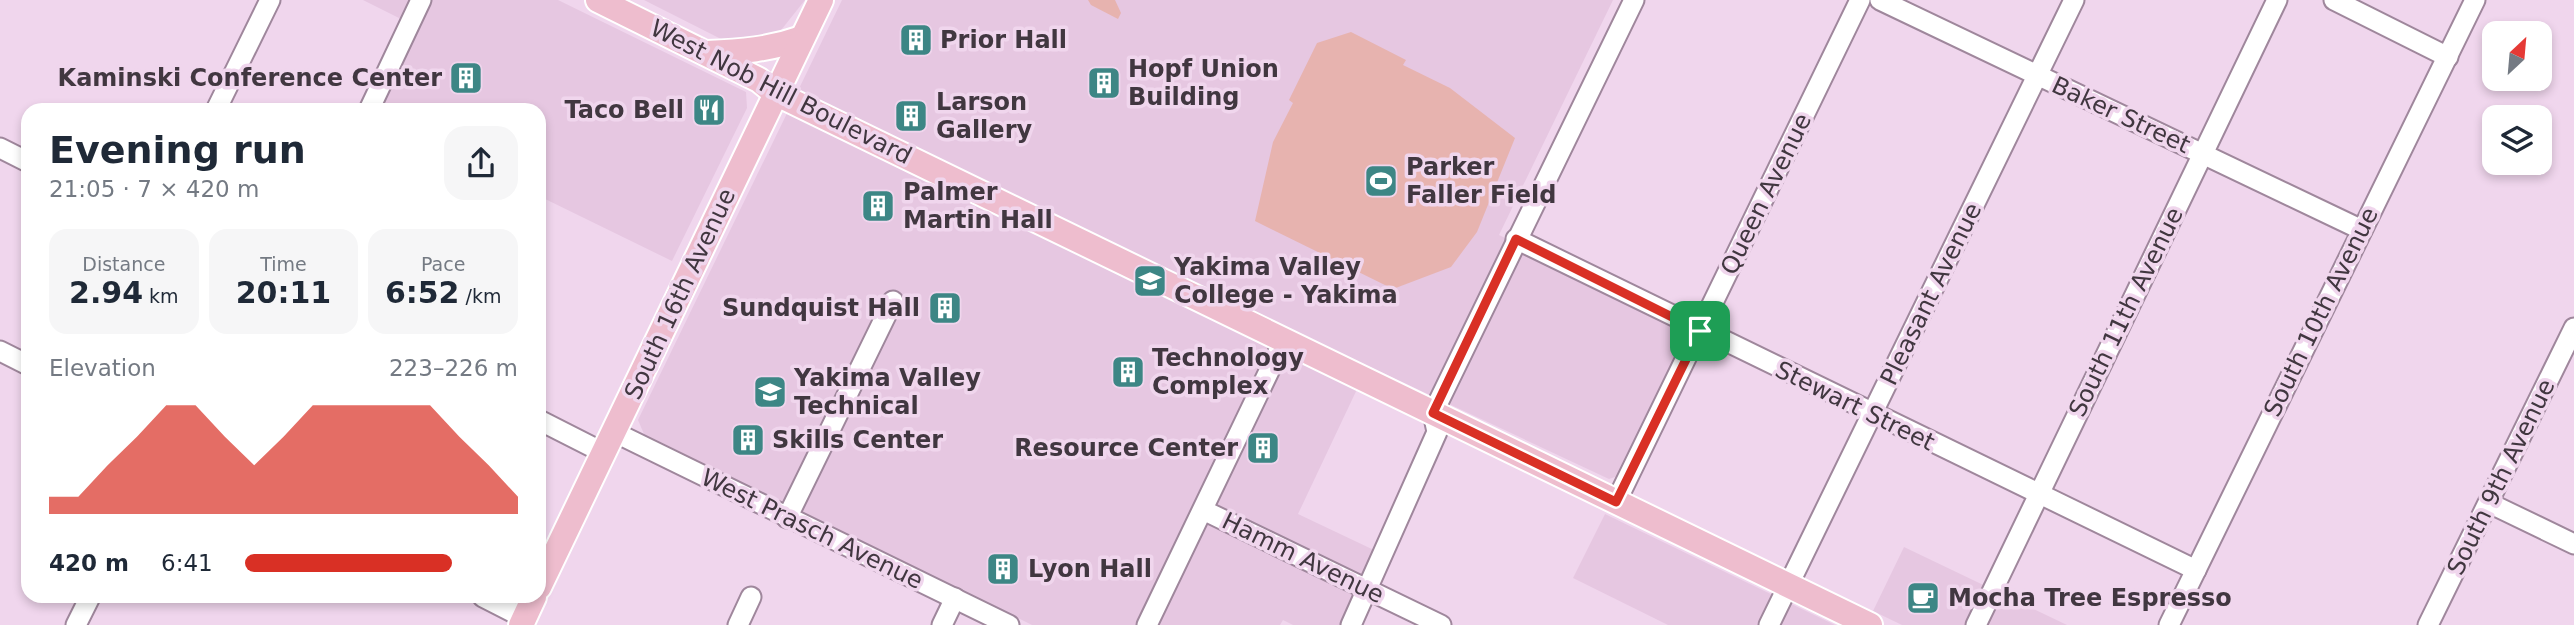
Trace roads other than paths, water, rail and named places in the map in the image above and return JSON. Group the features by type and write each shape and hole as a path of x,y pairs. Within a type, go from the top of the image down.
{"main road":[{"name":"South 16th Avenue","path":"546,572 821,0"},
{"name":"West Nob Hill Boulevard","path":"609,3 759,80 775,93 1870,625"},
{"path":"706,54 775,47 804,35"}],"street":[{"path":"219,103 270,0"},
{"path":"372,103 421,0"},
{"path":"1350,625 1437,432 1433,413 1634,0"},
{"name":"Queen Avenue","path":"1616,502 1860,0"},
{"name":"Baker Street","path":"1880,0 2362,230"},
{"name":"Pleasant Avenue","path":"1769,625 2074,0"},
{"name":"South 11th Avenue","path":"1976,625 2277,0"},
{"path":"2334,0 2448,57"},
{"name":"South 10th Avenue","path":"2169,625 2475,0"},
{"path":"0,148 21,158"},
{"name":"Stewart Street","path":"1516,239 1700,331 2196,570"},
{"path":"787,518 892,301"},
{"name":"South 9th Avenue","path":"2428,625 2574,328"},
{"path":"1147,625 1284,340"},
{"path":"0,351 21,362"},
{"name":"West Prasch Avenue","path":"546,422 609,442 787,518 1009,625"},
{"path":"2488,503 2574,544"},
{"name":"Hamm Avenue","path":"1203,510 1441,625"},
{"path":"738,625 751,597"},
{"path":"942,625 954,598"},
{"path":"76,625 87,603"},
{"path":"500,603 527,613"}],"place":[{"name":"Prior Hall","path":"916,40"},
{"name":"Kaminski Conference Center","path":"466,78"},
{"name":"Hopf Union Building","path":"1104,83"},
{"name":"Taco Bell","path":"709,110"},
{"name":"Larson Gallery","path":"911,116"},
{"name":"Parker Faller Field","path":"1381,181"},
{"name":"Palmer Martin Hall","path":"878,206"},
{"name":"Yakima Valley College - Yakima","path":"1150,281"},
{"name":"Sundquist Hall","path":"945,308"},
{"name":"Technology Complex","path":"1128,372"},
{"name":"Yakima Valley Technical","path":"770,392"},
{"name":"Skills Center","path":"748,440"},
{"name":"Resource Center","path":"1263,448"},
{"name":"Lyon Hall","path":"1003,569"},
{"name":"Mocha Tree Espresso","path":"1923,598"}]}
